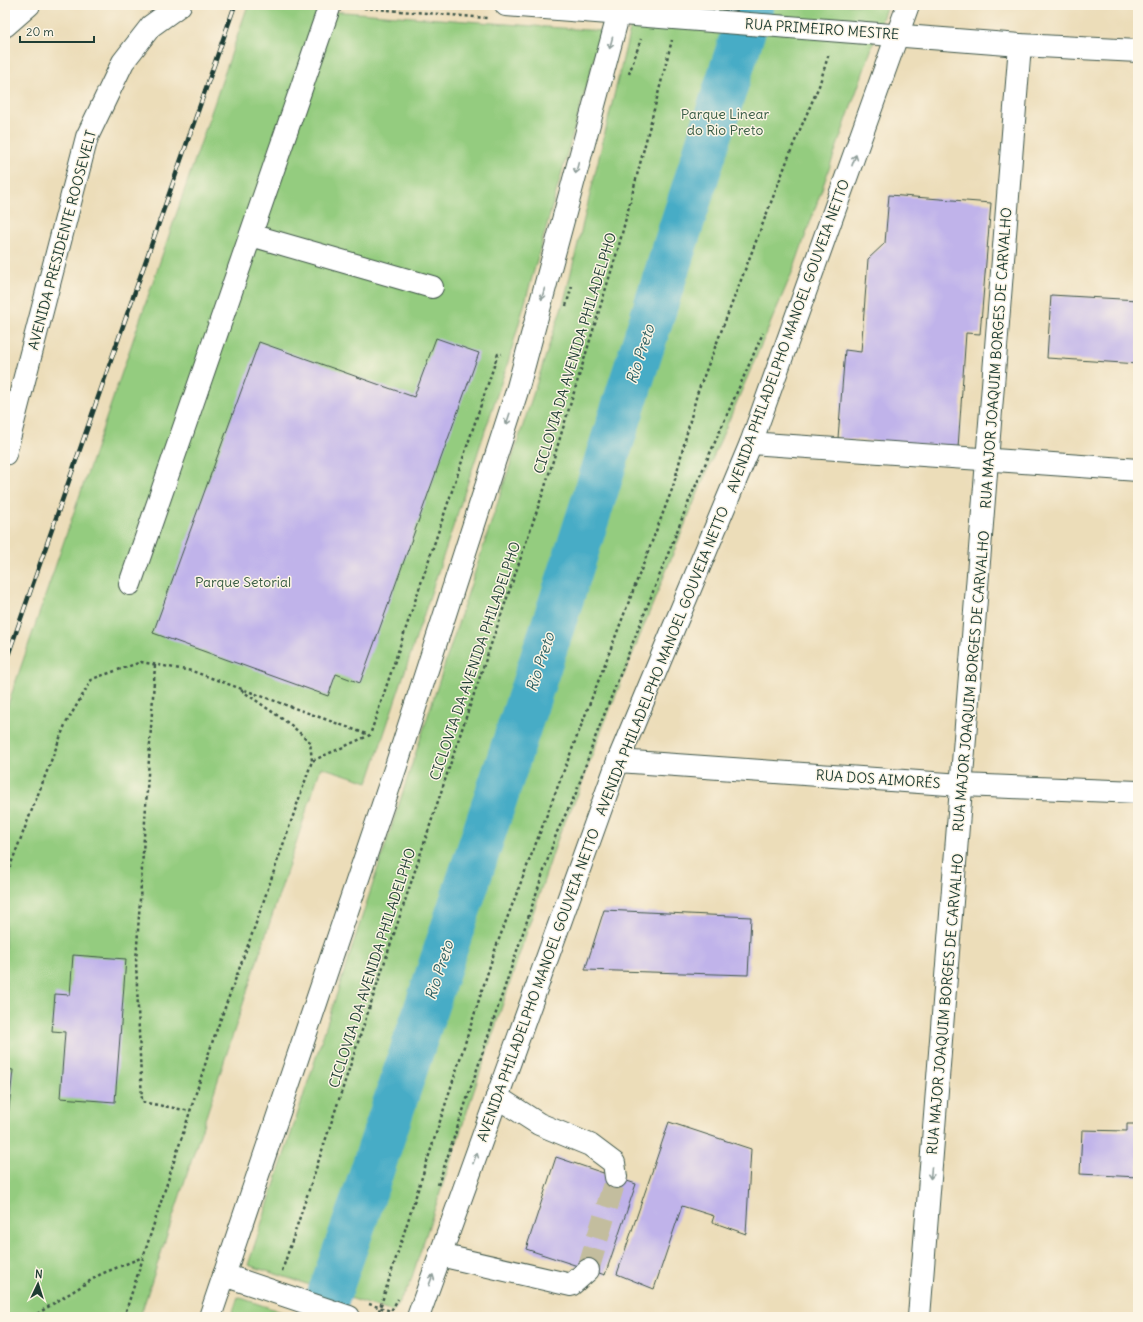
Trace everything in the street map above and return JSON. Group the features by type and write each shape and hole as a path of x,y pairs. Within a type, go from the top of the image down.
{"street":[{"path":"5,26 29,5"},
{"name":"AVENIDA PRESIDENTE ROOSEVELT","path":"5,454 9,427 87,137 123,62 152,26 180,5"},
{"path":"130,584 330,5"},
{"name":"AVENIDA PHILADELPHO MANOEL GOUVEIA NETTO","path":"418,1317 618,761 751,443 908,5"},
{"path":"210,1317 396,766 517,391 620,9"},
{"name":"RUA PRIMEIRO MESTRE","path":"499,12 620,9 685,19 833,29 1020,45 1138,50"},
{"name":"RUA MAJOR JOAQUIM BORGES DE CARVALHO","path":"919,1317 1020,45"},
{"path":"251,234 432,287"},
{"path":"751,443 1138,470"},
{"name":"RUA DOS AIMORÉS","path":"618,761 962,785 1138,792"},
{"path":"497,1097 539,1124 590,1145 614,1163 616,1178"},
{"path":"440,1254 571,1285 588,1270"},
{"path":"224,1275 348,1317"}],"path":[{"path":"330,5 499,12"},
{"name":"CICLOVIA DA AVENIDA PHILADELPHO","path":"277,1293 457,744 544,490 618,249 685,19"},
{"path":"376,1317 496,947 673,487 697,394 792,148 819,86 829,53 833,29"},
{"path":"312,761 370,735 498,354 502,354 504,347"},
{"path":"5,879 66,724 92,679 141,662 192,670 370,735"},
{"path":"155,665 136,962 142,1102 190,1111"},
{"path":"124,1317 213,1040 255,926 312,761 310,742 291,725 236,687"},
{"path":"32,1317 101,1274 144,1257"},
{"path":"390,1317 391,1311"}],"green space":[{"name":"Parque Setorial","path":"248,5 602,31 508,362 368,782 321,767 140,1317 5,1317 5,713"},
{"name":"Parque Linear do Rio Preto","path":"636,5 887,5 794,268 694,502 598,739 578,794 560,832 409,1286 393,1312 248,1265 565,297"},
{"path":"238,1297 296,1317 231,1317"}],"building":[{"path":"889,195 991,203 980,334 966,333 958,448 838,438 845,350 861,352 868,259 885,243"},
{"path":"1051,295 1138,300 1138,364 1047,358"},
{"path":"436,338 479,353 360,683 336,674 328,696 153,633 259,342 414,397"},
{"path":"604,910 751,917 748,975 585,970"},
{"path":"73,955 126,959 115,1102 60,1098 65,1032 52,1031 55,994 70,995"},
{"path":"5,1069 13,1070 6,1135 5,1135"},
{"path":"669,1122 751,1149 746,1234 712,1222 714,1216 682,1206 654,1289 617,1274"},
{"path":"1127,1124 1138,1124 1138,1177 1080,1174 1082,1130 1127,1131"},
{"path":"556,1157 636,1184 605,1275 526,1249"}],"waterway":[{"name":"Rio Preto","path":"321,1317 360,1207 562,598 752,5"}],"tunnel":[{"path":"588,1270 616,1177"}],"railway":[{"path":"5,664 235,5"}]}
